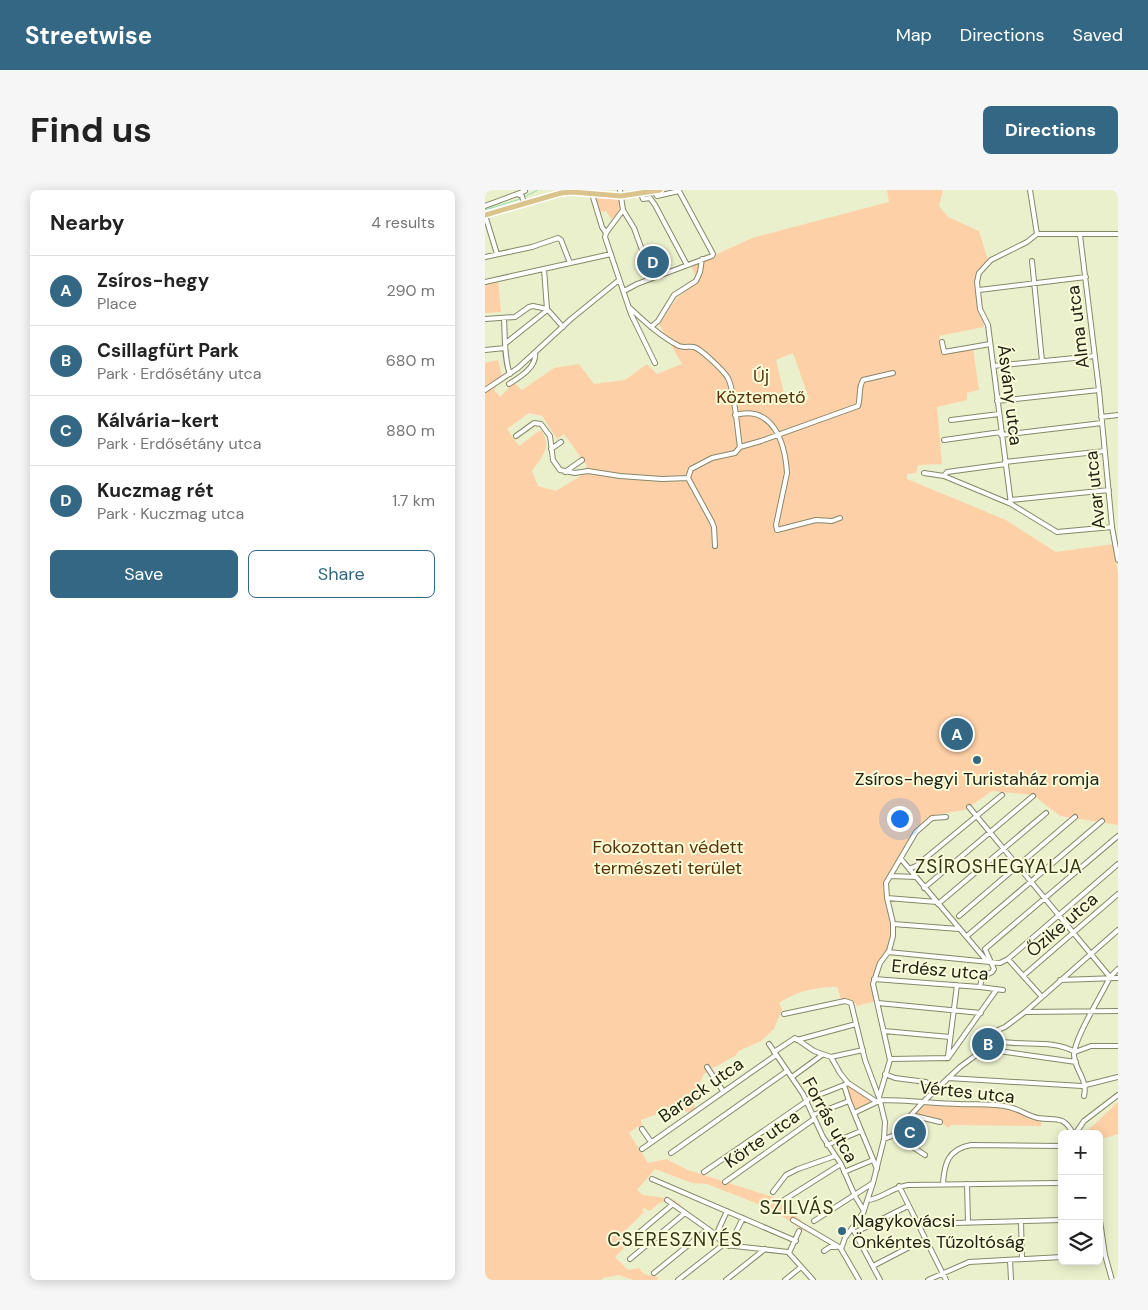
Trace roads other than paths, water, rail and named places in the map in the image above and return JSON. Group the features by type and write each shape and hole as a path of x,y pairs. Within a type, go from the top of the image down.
{"main road":[{"path":"485,215 522,198 571,191 592,194 657,193"}],"street":[{"path":"485,206 522,198 526,190"},
{"path":"1030,190 1037,234 1118,234"},
{"path":"623,292 637,284 713,254 679,192 657,193 650,198 643,199 641,194"},
{"path":"621,193 623,210 634,228 642,250"},
{"path":"592,194 602,227 606,233"},
{"path":"650,198 687,265"},
{"path":"623,210 605,237 631,314 655,363"},
{"path":"485,215 497,254"},
{"name":"Ásvány utca","path":"1011,502 988,324 980,309 977,278 982,268 991,260 1027,242 1037,234"},
{"name":"Alma utca","path":"1080,235 1101,417"},
{"path":"485,257 532,247 560,238 570,263"},
{"path":"485,282 611,254"},
{"path":"651,327 658,321 674,296 696,281 702,259"},
{"path":"1032,261 1042,361"},
{"path":"506,343 546,312 544,269"},
{"path":"979,290 1086,277"},
{"path":"485,390 510,374 563,326 619,280"},
{"path":"485,319 516,316 532,306 547,309 563,326"},
{"path":"630,308 651,327 676,344 701,350 725,374 729,380 740,447"},
{"path":"504,318 505,348 510,374"},
{"path":"942,342 944,352 990,344"},
{"path":"485,350 505,348"},
{"path":"509,384 526,373 536,357 535,352"},
{"path":"993,366 1095,356"},
{"path":"715,546 714,527 688,478 689,472 693,468 712,458 733,453 740,447 859,406 861,398 860,386 863,380 893,373"},
{"path":"997,401 1099,390"},
{"path":"735,415 748,413 760,416 771,423 779,434 787,473 776,525 777,530 816,520 832,521 840,518"},
{"path":"951,420 999,414"},
{"path":"1101,417 1118,415"},
{"name":"Avar utca","path":"1101,417 1112,527 1118,560"},
{"path":"516,436 534,424 540,423 549,436 557,468 565,472 588,471 620,476 662,479 688,478"},
{"path":"944,440 1102,423"},
{"path":"551,449 561,442"},
{"path":"944,476 947,472 1105,451"},
{"path":"565,472 582,460"},
{"path":"924,472 944,476 1011,502 1057,532 1112,527"},
{"path":"1011,502 1109,490"},
{"path":"909,869 916,866 1002,795"},
{"path":"925,888 1033,796"},
{"path":"969,807 1109,978"},
{"path":"887,898 937,903 1047,813"},
{"path":"854,1113 879,1100 885,1074 890,1063 878,1003 873,988 880,963 888,952 893,938 893,924 886,885 917,832 933,818 946,817"},
{"path":"959,916 1075,817"},
{"path":"967,936 1102,822"},
{"path":"988,961 985,949 1118,836"},
{"path":"902,858 959,930 967,936 994,967 993,971 982,977 980,987"},
{"path":"888,952 998,963 1008,959 1118,864"},
{"path":"890,876 916,877"},
{"name":"Őzike utca","path":"1023,976 1118,894"},
{"path":"893,924 959,930"},
{"path":"885,1139 898,1135 911,1115 923,1102 960,1067 983,1050 993,1032 1005,1027 1025,1012 1118,930"},
{"path":"1008,959 1042,997"},
{"path":"1084,1096 1086,1085 1076,1062 1077,1042 1109,978 1118,969"},
{"path":"1060,980 1118,978"},
{"name":"Erdész utca","path":"874,979 1003,990"},
{"path":"947,1058 957,985"},
{"path":"947,1058 997,989"},
{"path":"784,1014 845,1001 852,1005 863,1050 885,1122 885,1139 864,1211 854,1231 844,1241 841,1250"},
{"path":"878,1003 981,1012"},
{"path":"1025,1012 1118,1011"},
{"name":"Barack utca","path":"642,1149 796,1039 857,1024"},
{"path":"884,1031 950,1037"},
{"path":"988,1038 1004,1042 1057,1045 1075,1052 1091,1046 1118,1046"},
{"path":"796,1039 822,1055 831,1057 863,1050"},
{"name":"Forrás utca","path":"769,1044 807,1101 827,1145 841,1164 864,1211"},
{"path":"983,1050 1076,1062"},
{"path":"792,1077 822,1055"},
{"path":"831,1057 846,1084 849,1101 877,1169"},
{"path":"890,1058 947,1058"},
{"path":"707,1067 723,1091"},
{"path":"671,1153 787,1071"},
{"path":"885,1074 895,1078 926,1082"},
{"path":"948,1078 1086,1085 1118,1077"},
{"path":"704,1172 807,1101 846,1084 879,1100"},
{"path":"1077,1130 1084,1121 1118,1095"},
{"name":"Vértes utca","path":"879,1100 976,1103 1010,1107 1037,1118 1056,1118 1068,1125 1071,1130"},
{"name":"Körte utca","path":"725,1182 814,1117 849,1101"},
{"path":"911,1115 940,1122"},
{"path":"642,1129 651,1142"},
{"path":"827,1145 861,1131"},
{"path":"898,1135 925,1156"},
{"path":"943,1184 946,1163 949,1157 960,1148 971,1145 1058,1146"},
{"path":"773,1192 786,1175 835,1156"},
{"path":"844,1172 873,1160"},
{"path":"784,1200 841,1164"},
{"path":"652,1178 796,1241"},
{"path":"815,1221 873,1183"},
{"path":"867,1200 873,1200 899,1186 1058,1183"},
{"path":"967,1184 967,1223"},
{"path":"899,1186 945,1280"},
{"path":"667,1200 716,1235 724,1244 789,1253 813,1280"},
{"path":"628,1242 673,1204"},
{"path":"854,1231 908,1206"},
{"path":"716,1235 727,1211"},
{"path":"630,1259 685,1213"},
{"path":"729,1246 743,1218"},
{"path":"793,1220 841,1250 859,1280"},
{"path":"917,1224 1058,1220"},
{"path":"1100,1220 1105,1255 1112,1280"},
{"path":"1021,1222 1021,1259"},
{"path":"655,1273 708,1229"},
{"path":"789,1253 799,1231"},
{"path":"854,1231 881,1280"},
{"path":"873,1266 925,1239"},
{"path":"678,1280 724,1244"},
{"path":"824,1251 830,1246 841,1250"},
{"path":"726,1280 765,1249"},
{"path":"928,1280 969,1262 1058,1257"},
{"path":"1009,1260 1011,1280"},
{"path":"785,1280 801,1267"}],"waterway":[{"path":"524,197 538,190"},
{"path":"485,210 520,199"},
{"path":"1105,1263 1110,1278"}],"place":[{"name":"Kuczmag rét","path":"653,262"},
{"name":"Zsíros-hegy","path":"957,734"},
{"name":"Zsíros-hegyi Turistaház romja","path":"977,760"},
{"name":"Csillagfürt Park","path":"988,1044"},
{"name":"Kálvária-kert","path":"910,1132"},
{"name":"Nagykovácsi Önkéntes Tűzoltóság","path":"842,1231"}],"district":[{"name":"ZSÍROSHEGYALJA","path":"999,866"},
{"name":"SZILVÁS","path":"797,1207"},
{"name":"CSERESZNYÉS","path":"675,1239"}],"park label":[{"name":"Új Köztemető","path":"761,386"},
{"name":"Fokozottan védett természeti terület","path":"668,858"}]}
